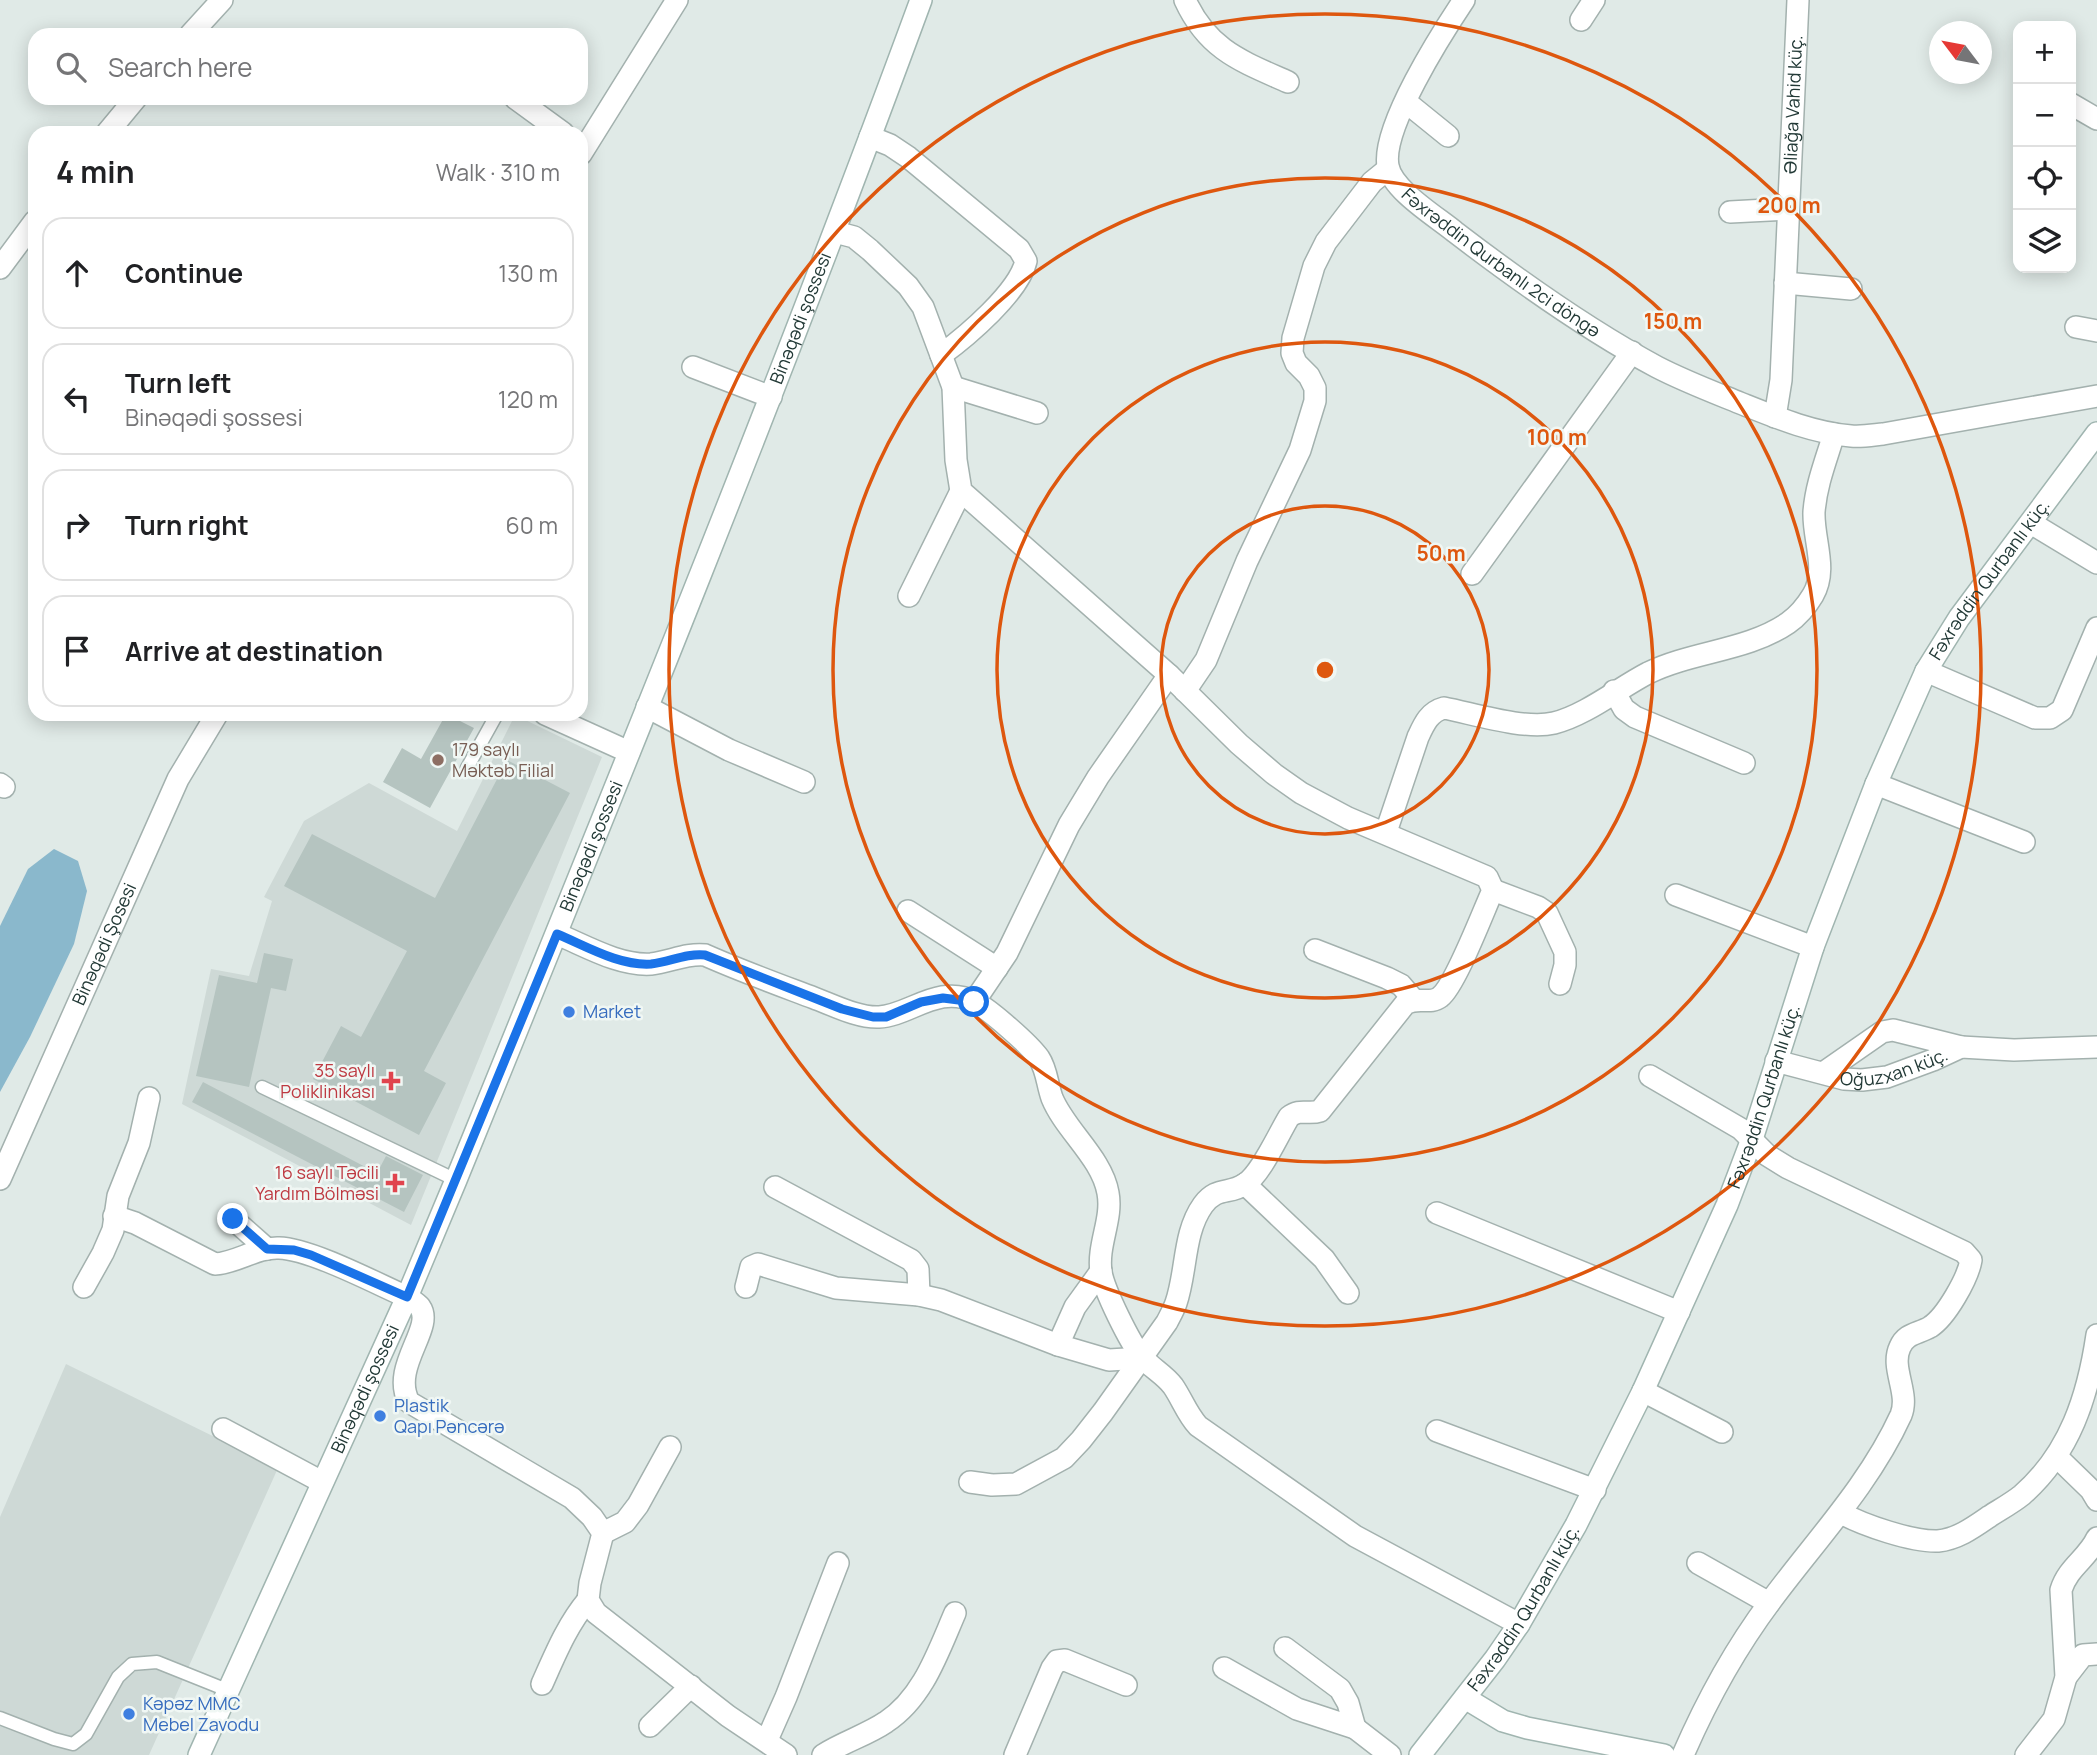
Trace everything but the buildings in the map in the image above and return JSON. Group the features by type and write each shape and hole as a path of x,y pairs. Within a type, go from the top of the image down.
{"street":[{"path":"196,28 222,0"},
{"path":"588,141 677,0"},
{"name":"Binəqədi şossesi","path":"199,1755 407,1297 456,1181 771,397 921,0"},
{"path":"1185,0 1198,25 1223,51 1288,82"},
{"path":"1185,691 1206,660 1247,561 1300,450 1315,401 1315,388 1309,376 1296,363 1292,353 1293,338 1314,266 1326,242 1372,183 1388,169 1387,155 1392,134 1406,102 1441,36 1464,0"},
{"path":"1581,20 1594,0"},
{"name":"Əliağa Vahid küç.","path":"1775,417 1782,380 1787,209 1794,122 1798,0"},
{"path":"1406,102 1448,135"},
{"path":"113,126 130,105"},
{"path":"525,105 553,126"},
{"path":"2076,107 2097,119"},
{"path":"870,137 890,145 908,157 1019,249 1026,261 1023,274 983,321 941,355"},
{"name":"Fəxrəddin Qurbanlı 2ci döngə","path":"1388,169 1395,181 1418,203 1501,267 1632,352 1669,373 1775,417 1854,437 2097,396"},
{"path":"1730,212 1787,209"},
{"path":"0,268 28,231"},
{"path":"835,232 854,237 908,286 923,307 953,387 956,460 961,491 909,596"},
{"path":"1785,283 1851,289"},
{"path":"1472,574 1632,352"},
{"path":"693,367 771,397"},
{"path":"953,387 1037,413"},
{"name":"Fəxrəddin Qurbanlı küç.","path":"1420,1755 1519,1624 1595,1490 1643,1391 1727,1205 1752,1139 1813,947 1876,784 1926,671 1959,618 2097,433"},
{"path":"1386,832 1418,737 1434,710 1444,708 1536,725 1572,717 1650,672 1683,659 1755,640 1788,623 1800,613 1813,595 1819,579 1814,512 1819,480 1834,434"},
{"path":"961,491 1169,675 1239,744 1283,780 1348,818 1488,877 1493,890 1460,964 1442,996 1433,1002 1413,999 1401,985 1315,950"},
{"path":"2031,523 2097,563"},
{"path":"1926,671 2035,718 2050,718 2062,710 2097,628"},
{"path":"974,1002 1013,943 1069,825 1098,777 1169,675"},
{"path":"1614,691 1624,709 1635,717 1744,763"},
{"path":"647,707 729,750 804,782"},
{"name":"Binəqədi Şosesi","path":"0,1179 178,779 214,721"},
{"path":"560,721 629,752"},
{"path":"1876,784 2024,842"},
{"path":"1493,890 1547,913 1565,952 1560,984"},
{"path":"1676,895 1813,947"},
{"path":"908,911 997,968"},
{"path":"557,934 611,957 636,963 653,964 693,954 705,955 830,1004 873,1017 886,1017 921,1002 943,998 974,1002 1024,1042 1038,1058 1061,1115 1091,1154 1108,1192 1101,1271 1127,1335 1143,1358 1174,1387 1187,1413 1198,1426 1355,1536 1519,1624"},
{"path":"970,1482 1016,1484 1063,1458 1081,1440 1143,1358 1177,1303 1191,1232 1202,1206 1212,1195 1245,1184 1254,1175 1289,1117 1300,1111 1320,1111 1395,1014 1413,999"},
{"path":"1823,1073 1882,1032 1894,1030 1961,1046"},
{"name":"Oğuzxan küç.","path":"1776,1062 1862,1080 1887,1077 1961,1046 2014,1050 2097,1047"},
{"path":"1650,1076 1728,1121 1752,1139 1767,1155 1788,1168 1964,1252 1971,1260 1970,1271 1943,1315 1930,1327 1906,1337 1899,1349 1902,1411 1887,1441 1841,1513 1769,1604 1702,1711 1684,1755"},
{"path":"83,1287 113,1230 118,1196 139,1143 149,1098"},
{"path":"1245,1184 1324,1259 1348,1293"},
{"path":"775,1187 911,1260 918,1269 919,1295"},
{"path":"1437,1213 1679,1312"},
{"path":"114,1216 135,1223 215,1264 227,1264 267,1249 303,1252 407,1297 421,1308 424,1320 403,1377 403,1391 410,1402 572,1499 592,1517 603,1533"},
{"path":"233,1219 267,1249"},
{"path":"746,1287 751,1267 758,1264 836,1288 919,1295 941,1300 1058,1345 1109,1360 1143,1358"},
{"path":"1058,1345 1075,1307 1101,1271"},
{"path":"1841,1513 1872,1527 1935,1541 1950,1539 1968,1531 2021,1496 2057,1457 2073,1429 2091,1376 2097,1335"},
{"path":"1643,1391 1722,1432"},
{"path":"223,1429 322,1482"},
{"path":"1437,1430 1595,1490"},
{"path":"542,1684 565,1634 588,1600 603,1533 625,1522 670,1447"},
{"path":"2057,1457 2091,1490 2097,1500"},
{"path":"2026,1755 2054,1719 2066,1676 2061,1590 2065,1577 2090,1551 2097,1538"},
{"path":"766,1740 786,1697 838,1563"},
{"path":"1698,1563 1769,1604"},
{"path":"588,1600 596,1613 728,1716 786,1755"},
{"path":"823,1755 885,1723 900,1711 921,1686 955,1613"},
{"path":"1285,1648 1340,1689 1348,1703 1355,1728"},
{"path":"2066,1676 2083,1655 2097,1654"},
{"path":"1015,1755 1057,1661 1065,1660 1126,1685"},
{"path":"1224,1668 1297,1709 1355,1728 1390,1755"},
{"path":"650,1726 691,1686"},
{"path":"1465,1698 1503,1721 1527,1728 1664,1755"}],"lane":[{"path":"467,768 493,721"},
{"path":"262,1087 456,1181"},
{"path":"0,1718 73,1744 86,1734 118,1677 132,1664 157,1662 227,1690"}],"shaded area":[{"path":"512,721 527,721 602,757 411,1225 182,1104 211,969 249,976 272,901 264,897 304,821 369,783 457,831"},
{"path":"66,1364 278,1468 149,1755 0,1755 0,1517"}],"water":[{"path":"54,849 78,861 87,891 74,944 30,1037 0,1092 0,926 28,869"}],"place":[{"name":"179 saylı Məktəb Filial","path":"438,760"},
{"name":"Market","path":"569,1012"},
{"name":"35 saylı Poliklinikası","path":"391,1081"},
{"name":"16 saylı Təcili Yardım Bölməsi","path":"395,1183"},
{"name":"Plastik Qapı Pəncərə","path":"380,1416"},
{"name":"Kəpəz MMC Mebel Zavodu","path":"129,1714"}],"route":[{"path":"233,1219 267,1249 294,1250 311,1255 407,1297 557,934 611,957 636,963 653,964 693,954 705,955 842,1009 873,1017 886,1017 921,1002 943,998 960,998 974,1002"}]}
